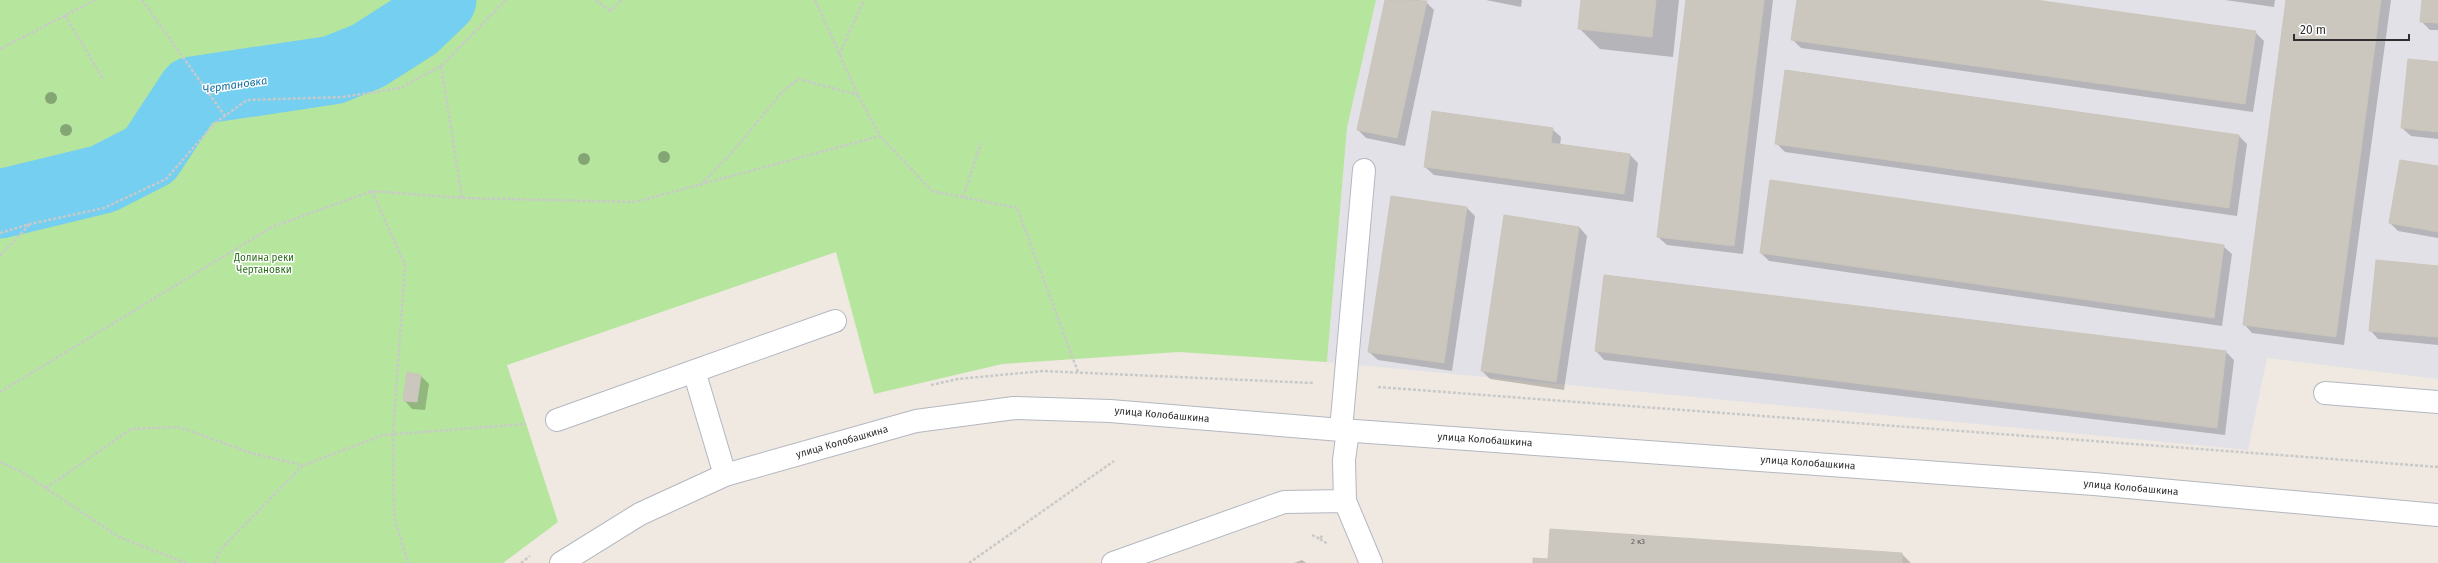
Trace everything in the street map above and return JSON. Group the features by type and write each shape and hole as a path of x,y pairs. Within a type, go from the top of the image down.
{"street":[{"path":"1364,170 1344,460 1345,501 1371,563"},
{"path":"557,420 835,321"},
{"path":"694,371 725,476"},
{"path":"2325,393 2438,402"},
{"name":"улица Колобашкина","path":"561,563 640,514 725,476 916,421 1014,408 1110,411 1345,430 2094,484 2438,515"},
{"path":"1113,563 1284,502 1345,501"}],"path":[{"path":"0,49 95,0"},
{"path":"142,0 225,116"},
{"path":"0,233 30,224 104,208 166,179 215,123 247,100 343,97 400,88 441,66 506,0"},
{"path":"596,0 610,11 622,0"},
{"path":"815,0 858,96 880,136 932,191 1017,208 1078,372"},
{"path":"839,55 864,0"},
{"path":"65,15 103,79"},
{"path":"441,66 462,198"},
{"path":"699,185 729,156 782,92 799,79 858,96"},
{"path":"0,392 272,227 372,191 462,198 635,202 880,136"},
{"path":"962,197 981,142"},
{"path":"372,191 405,265 393,434 394,516 408,563"},
{"path":"0,256 30,224"},
{"path":"214,563 222,548 302,466 383,435 557,420"},
{"path":"46,488 131,429 179,427 251,452 302,466"},
{"path":"969,563 1114,461"},
{"path":"0,462 46,488 119,537 186,563"}],"shaded area":[{"path":"1376,0 2438,0 2438,379 2267,358 2248,450 1327,362 1347,128"}],"green space":[{"name":"Долина реки Чертановки","path":"0,0 1376,0 1347,128 1327,362 1179,352 1002,364 874,394 836,252 507,365 558,522 503,563 0,563"}],"building":[{"path":"1385,0 1427,1 1397,138 1357,130"},
{"path":"1581,0 1656,0 1652,37 1578,29"},
{"path":"1686,0 1764,0 1734,246 1657,237"},
{"path":"1797,0 2035,0 2256,31 2245,104 1791,40"},
{"path":"2286,0 2381,0 2336,337 2243,325"},
{"path":"2422,0 2438,0 2438,23 2420,22"},
{"path":"2408,59 2438,62 2438,132 2401,128"},
{"path":"1785,70 2239,135 2229,208 1775,144"},
{"path":"1432,111 1553,128 1551,143 1630,154 1624,194 1424,167"},
{"path":"2400,160 2438,166 2438,232 2389,223"},
{"path":"1770,180 2224,245 2214,318 1760,253"},
{"path":"1391,196 1467,207 1444,363 1368,352"},
{"path":"1504,215 1579,227 1556,382 1481,371"},
{"path":"2376,260 2438,266 2438,337 2369,331"},
{"path":"1604,275 2226,351 2217,428 1595,351"},
{"path":"407,372 421,375 417,402 403,401"},
{"path":"1550,529 1902,553 1902,563 1533,563 1533,558 1548,559"}],"waterway":[{"name":"Чертановка","path":"0,204 103,179 150,155 192,91 333,70 368,56 415,26 442,0"}]}
